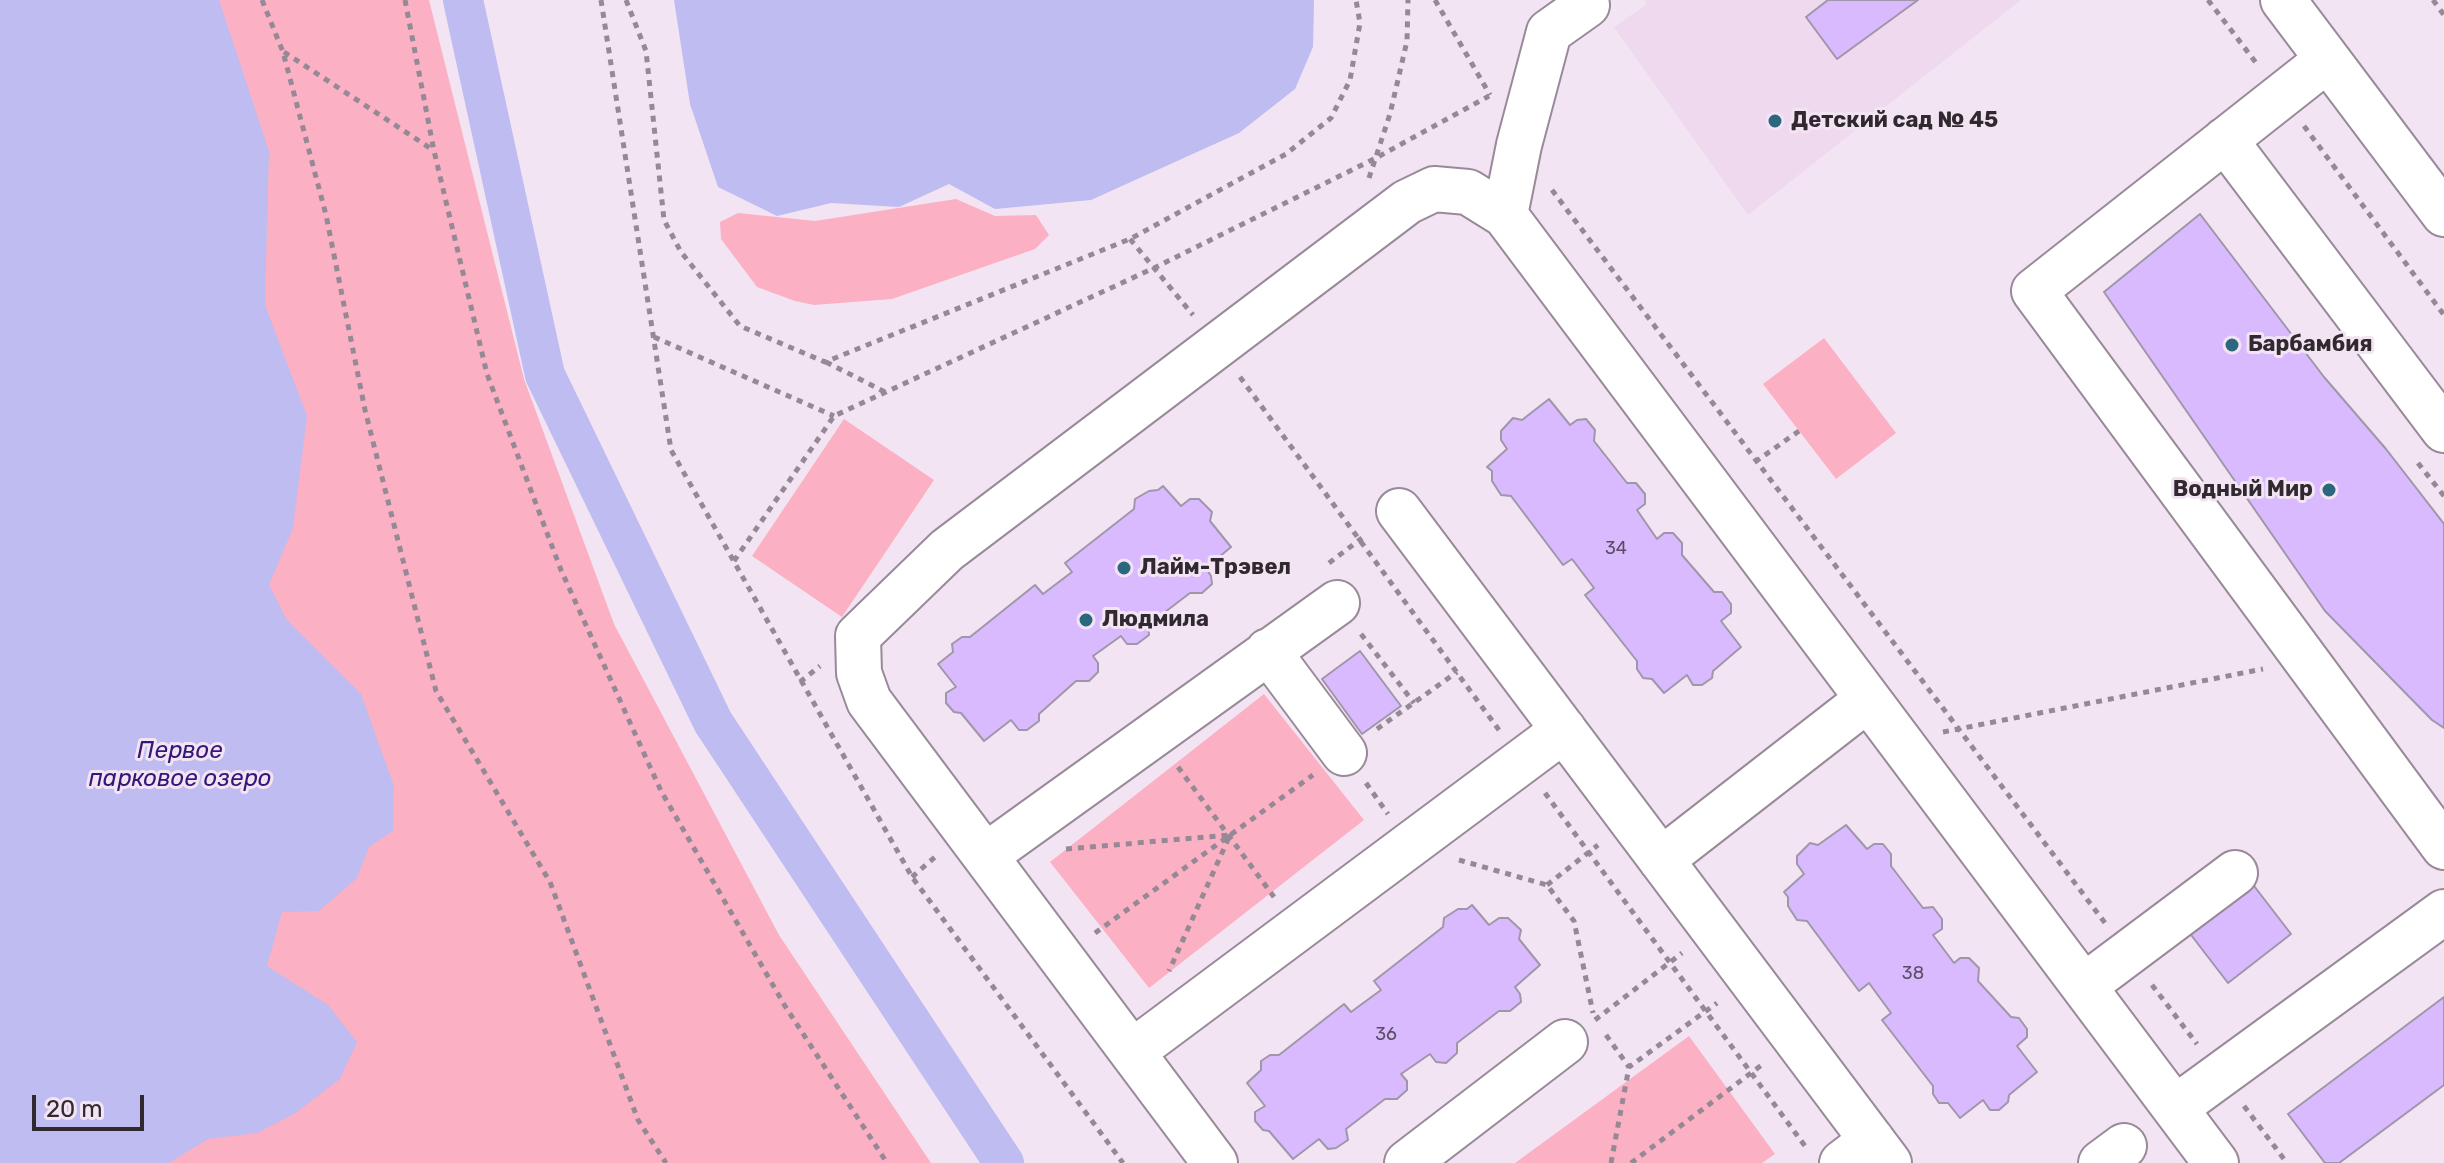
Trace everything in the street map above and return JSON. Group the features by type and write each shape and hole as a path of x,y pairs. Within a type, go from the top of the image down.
{"street":[{"path":"2283,0 2444,214"},
{"path":"1505,215 1519,145 1549,32 1587,5"},
{"path":"2327,60 2034,291 2444,847"},
{"path":"2225,140 2444,430"},
{"path":"1215,1163 869,701 859,673 858,636 947,550 1407,202 1434,189 1468,192 1505,215 2216,1163"},
{"path":"1399,511 1796,1039 1853,1154"},
{"path":"985,856 1337,603"},
{"path":"1268,651 1344,753"},
{"path":"1661,860 1868,699"},
{"path":"1132,1052 1564,730"},
{"path":"2084,986 2235,873"},
{"path":"2175,1108 2444,912"},
{"path":"1407,1163 1580,1031"}],"path":[{"path":"262,0 283,52 326,215 365,410 436,691 550,882 638,1120 666,1163"},
{"path":"403,0 434,151 487,374 561,570 661,791 785,1006 887,1163"},
{"path":"601,0 671,450 912,877 1123,1163"},
{"path":"626,0 646,51 664,220 681,252 740,326 825,362 885,392"},
{"path":"825,362 1130,239 1286,154 1331,118 1350,80 1360,23 1356,0"},
{"path":"1351,245 1374,159 1390,114 1407,41 1408,0"},
{"path":"1435,0 1519,145 1755,462 2287,1163"},
{"path":"2208,0 2444,315"},
{"path":"2433,0 2444,15"},
{"path":"283,52 434,151"},
{"path":"733,562 834,416 1154,268 1374,159 1490,95"},
{"path":"1130,239 1217,346 1751,1073 1853,1154"},
{"path":"654,337 834,416"},
{"path":"1755,462 1799,431"},
{"path":"1899,741 2307,661"},
{"path":"1061,958 1457,672"},
{"path":"1153,734 1297,929"},
{"path":"1344,753 1410,845 1547,885 1574,921 1580,1031"},
{"path":"1547,885 1630,820"},
{"path":"1061,849 1230,835"},
{"path":"1165,980 1230,835"},
{"path":"1580,1031 1713,929"},
{"path":"1611,1163 1629,1067 1751,979"},
{"path":"1580,1031 1629,1067"},
{"path":"1631,1163 1796,1039"}],"shaded area":[{"path":"0,0 429,0 524,379 614,624 779,935 931,1163 0,1163"},
{"name":"Детский сад № 45","path":"1645,0 2021,0 1748,215 1614,27 1647,4"},
{"path":"956,199 995,216 1036,215 1049,235 1035,249 892,299 814,305 757,287 721,239 720,222 738,213 815,221"},
{"path":"1824,338 1896,433 1836,479 1763,384"},
{"path":"844,419 934,480 842,617 752,556"},
{"path":"1264,694 1364,820 1149,988 1050,862"},
{"path":"1689,1036 1775,1154 1762,1163 1515,1163"}],"water":[{"name":"Первое парковое озеро","path":"0,0 219,0 269,151 265,305 307,416 293,528 269,585 287,620 361,694 394,786 393,831 369,847 357,878 319,911 282,912 267,966 328,1005 357,1042 340,1079 294,1114 257,1133 208,1139 169,1163 0,1163"},
{"path":"674,0 1314,0 1313,47 1295,89 1239,133 1091,200 995,209 949,184 899,207 831,203 777,216 718,187 690,104"}],"building":[{"path":"1828,0 1918,0 1837,59 1806,17"},
{"name":"Водный Мир","path":"2200,214 2324,377 2386,449 2444,524 2444,728 2432,720 2325,611 2104,292"},
{"path":"1549,399 1570,425 1586,419 1595,430 1594,441 1627,483 1636,483 1645,494 1645,504 1637,510 1657,539 1664,533 1673,533 1682,543 1682,555 1714,592 1722,592 1731,604 1731,613 1721,621 1741,647 1702,685 1693,685 1687,675 1664,693 1652,679 1643,678 1637,669 1637,661 1585,595 1594,588 1572,559 1563,565 1511,496 1501,495 1492,481 1492,471 1487,467 1507,449 1501,440 1501,431 1513,418 1522,420"},
{"path":"1163,486 1181,506 1190,499 1199,499 1212,512 1210,521 1231,547 1206,568 1212,584 1202,593 1190,593 1148,625 1149,635 1137,644 1127,644 1121,636 1093,656 1098,663 1098,672 1089,681 1076,681 1039,714 1039,721 1027,730 1019,730 1011,720 984,741 961,713 954,712 946,703 946,693 956,687 938,664 953,652 952,644 962,637 970,637 1035,585 1043,594 1072,572 1065,563 1134,509 1135,499"},
{"path":"1360,651 1401,706 1362,734 1322,679"},
{"path":"1846,825 1867,849 1874,844 1883,844 1891,854 1891,866 1923,908 1933,907 1942,919 1942,929 1933,935 1954,963 1960,958 1969,958 1979,968 1978,981 2011,1017 2019,1018 2027,1029 2027,1037 2017,1046 2037,1072 2009,1095 2008,1102 1999,1110 1990,1110 1983,1100 1960,1118 1948,1103 1939,1103 1933,1094 1933,1086 1882,1020 1891,1013 1869,983 1859,991 1807,921 1797,920 1788,906 1788,897 1784,892 1804,874 1797,864 1797,856 1810,843 1818,845"},
{"path":"2251,882 2291,934 2228,983 2188,931"},
{"path":"1472,905 1489,925 1499,918 1508,918 1521,930 1519,939 1540,965 1515,987 1521,1002 1510,1011 1499,1011 1457,1043 1457,1053 1446,1063 1436,1062 1430,1054 1401,1074 1407,1081 1407,1090 1397,1099 1385,1099 1346,1129 1348,1140 1328,1149 1319,1139 1293,1159 1269,1131 1263,1130 1255,1121 1255,1112 1265,1106 1247,1083 1261,1070 1261,1061 1270,1055 1279,1055 1344,1004 1351,1012 1381,990 1374,981 1443,927 1444,918"},
{"path":"2444,997 2444,1085 2339,1163 2325,1163 2288,1114"}],"waterway":[{"path":"463,0 545,375 713,722 1004,1163"}],"place":[{"name":"Детский сад № 45","path":"1775,121"},
{"name":"Барбамбия","path":"2232,345"},
{"name":"Водный Мир","path":"2329,490"},
{"name":"Лайм-Трэвел","path":"1124,568"},
{"name":"Людмила","path":"1086,620"}]}
